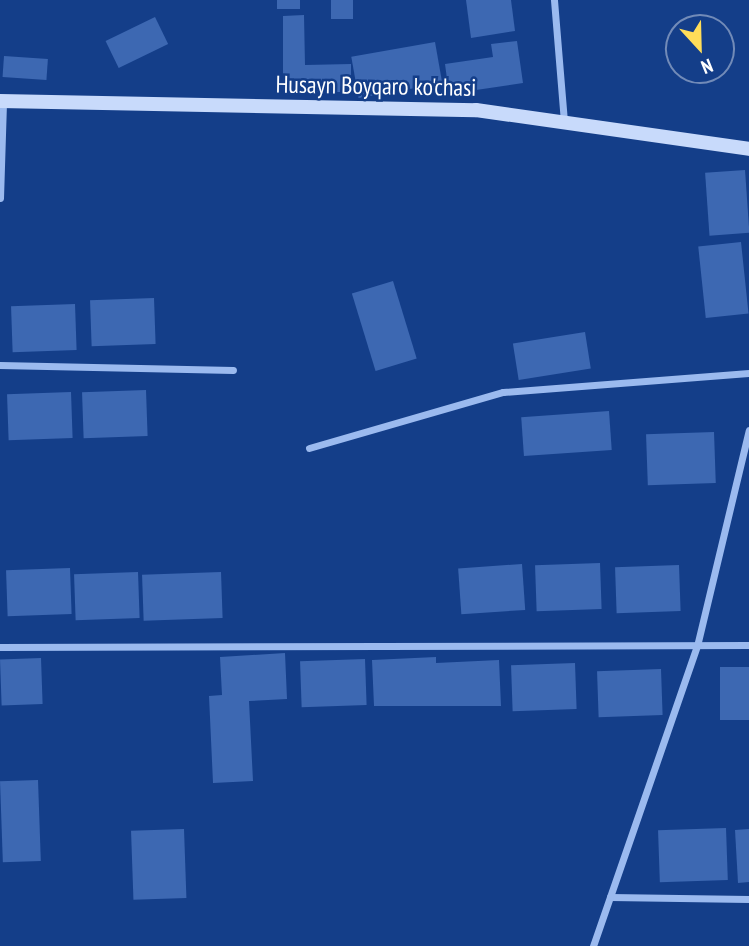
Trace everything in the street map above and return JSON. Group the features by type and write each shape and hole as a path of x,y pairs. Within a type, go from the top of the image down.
{"main road":[{"name":"Husayn Boyqaro ko'chasi","path":"2,101 476,110 749,149"}],"street":[{"path":"554,0 565,122"},
{"path":"0,198 2,101"},
{"path":"0,365 233,370"},
{"path":"309,448 503,392 749,373"},
{"path":"593,946 697,646 749,430"},
{"path":"0,647 749,645"},
{"path":"610,897 749,899"}],"building":[{"path":"277,0 300,0 300,9 277,9"},
{"path":"331,0 353,0 353,19 331,19"},
{"path":"466,0 511,0 515,31 471,38"},
{"path":"304,15 305,65 351,64 351,92 283,92 283,16"},
{"path":"155,17 168,44 119,68 106,41"},
{"path":"517,41 523,83 449,94 445,64 493,57 491,44"},
{"path":"435,42 442,83 359,98 351,57"},
{"path":"4,56 48,59 46,80 3,77"},
{"path":"745,170 749,233 709,236 705,173"},
{"path":"741,242 749,314 706,318 698,246"},
{"path":"393,281 417,358 376,371 352,294"},
{"path":"154,298 156,344 92,346 90,300"},
{"path":"75,304 77,350 13,352 11,306"},
{"path":"585,332 591,369 519,380 513,343"},
{"path":"146,390 148,436 84,438 82,392"},
{"path":"71,392 73,438 9,440 7,394"},
{"path":"609,411 612,450 524,456 521,417"},
{"path":"714,432 716,483 648,485 646,434"},
{"path":"600,563 602,609 537,611 535,565"},
{"path":"522,564 525,610 461,614 458,568"},
{"path":"679,565 681,611 617,613 615,567"},
{"path":"70,568 72,614 8,616 6,570"},
{"path":"138,572 140,618 76,620 74,574"},
{"path":"221,572 223,618 144,621 142,575"},
{"path":"285,653 287,699 249,701 253,781 213,783 209,696 222,695 220,657"},
{"path":"436,657 436,663 499,660 501,706 374,706 372,660"},
{"path":"41,658 43,704 2,705 0,659"},
{"path":"365,659 367,705 302,707 300,661"},
{"path":"575,663 577,709 513,711 511,665"},
{"path":"720,667 749,667 749,720 720,720"},
{"path":"661,669 663,715 599,717 597,671"},
{"path":"38,780 41,861 3,862 0,781"},
{"path":"726,828 728,880 660,882 658,830"},
{"path":"184,829 186,898 133,900 131,831"},
{"path":"749,829 749,882 738,883 735,830"}]}
